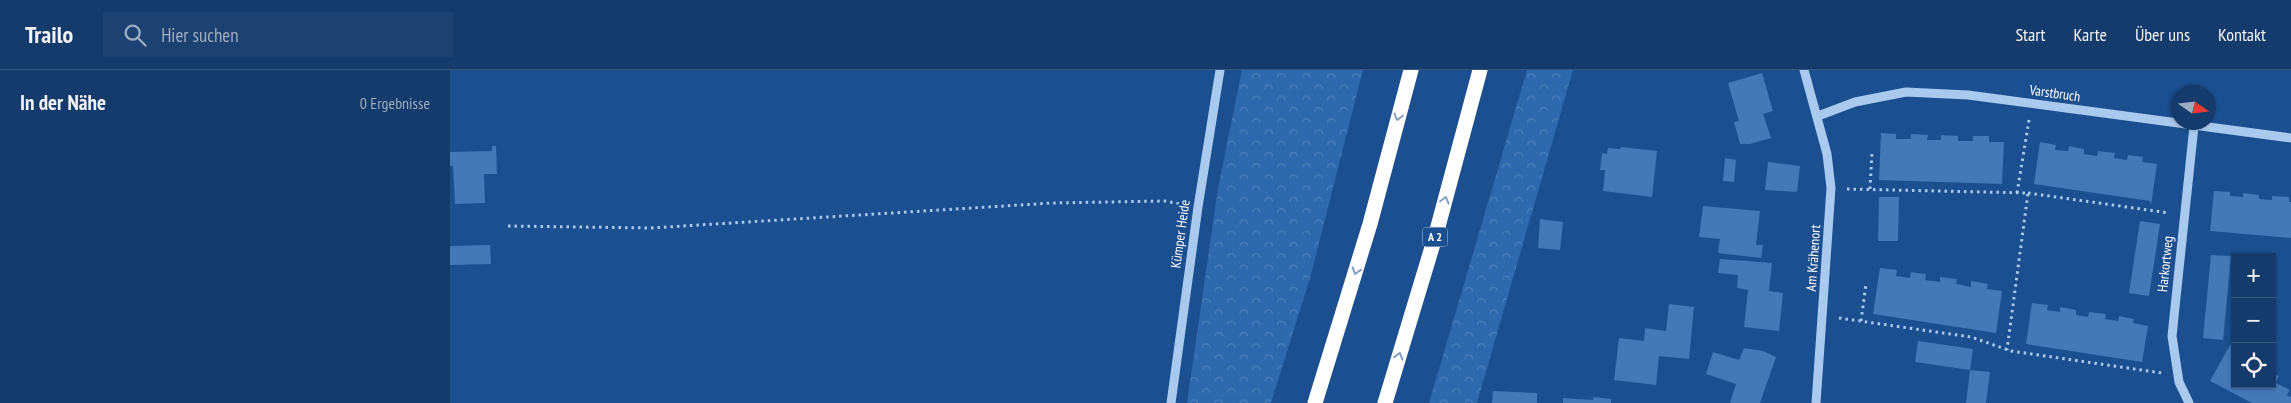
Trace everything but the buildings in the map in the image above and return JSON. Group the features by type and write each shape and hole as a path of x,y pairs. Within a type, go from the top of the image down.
{"highway":[{"path":"1315,403 1370,224 1411,70"},
{"name":"A 2","path":"1385,403 1436,234 1480,70"}],"street":[{"name":"Kümper Heide","path":"1171,403 1198,207 1220,70"},
{"name":"Am Krähenort","path":"1804,70 1828,154 1831,188 1816,403"},
{"name":"Varstbruch","path":"1818,116 1855,102 1906,92 1968,95 2171,123"},
{"name":"Varstbruch","path":"2216,129 2291,138"},
{"name":"Harkortweg","path":"2189,403 2178,375 2172,336 2194,130"}],"path":[{"path":"2017,193 2032,103"},
{"path":"1870,189 1872,152"},
{"path":"1831,188 2028,193 2184,216"},
{"path":"2007,350 2028,193"},
{"path":"508,226 651,228 1052,203 1165,200 1198,207"},
{"path":"1861,321 1866,284"},
{"path":"1823,316 1971,337 2007,350 2178,375"}],"green space":[{"path":"1242,70 1363,70 1310,278 1271,403 1187,403 1218,188"},
{"path":"1527,70 1573,70 1477,403 1429,403"}]}
